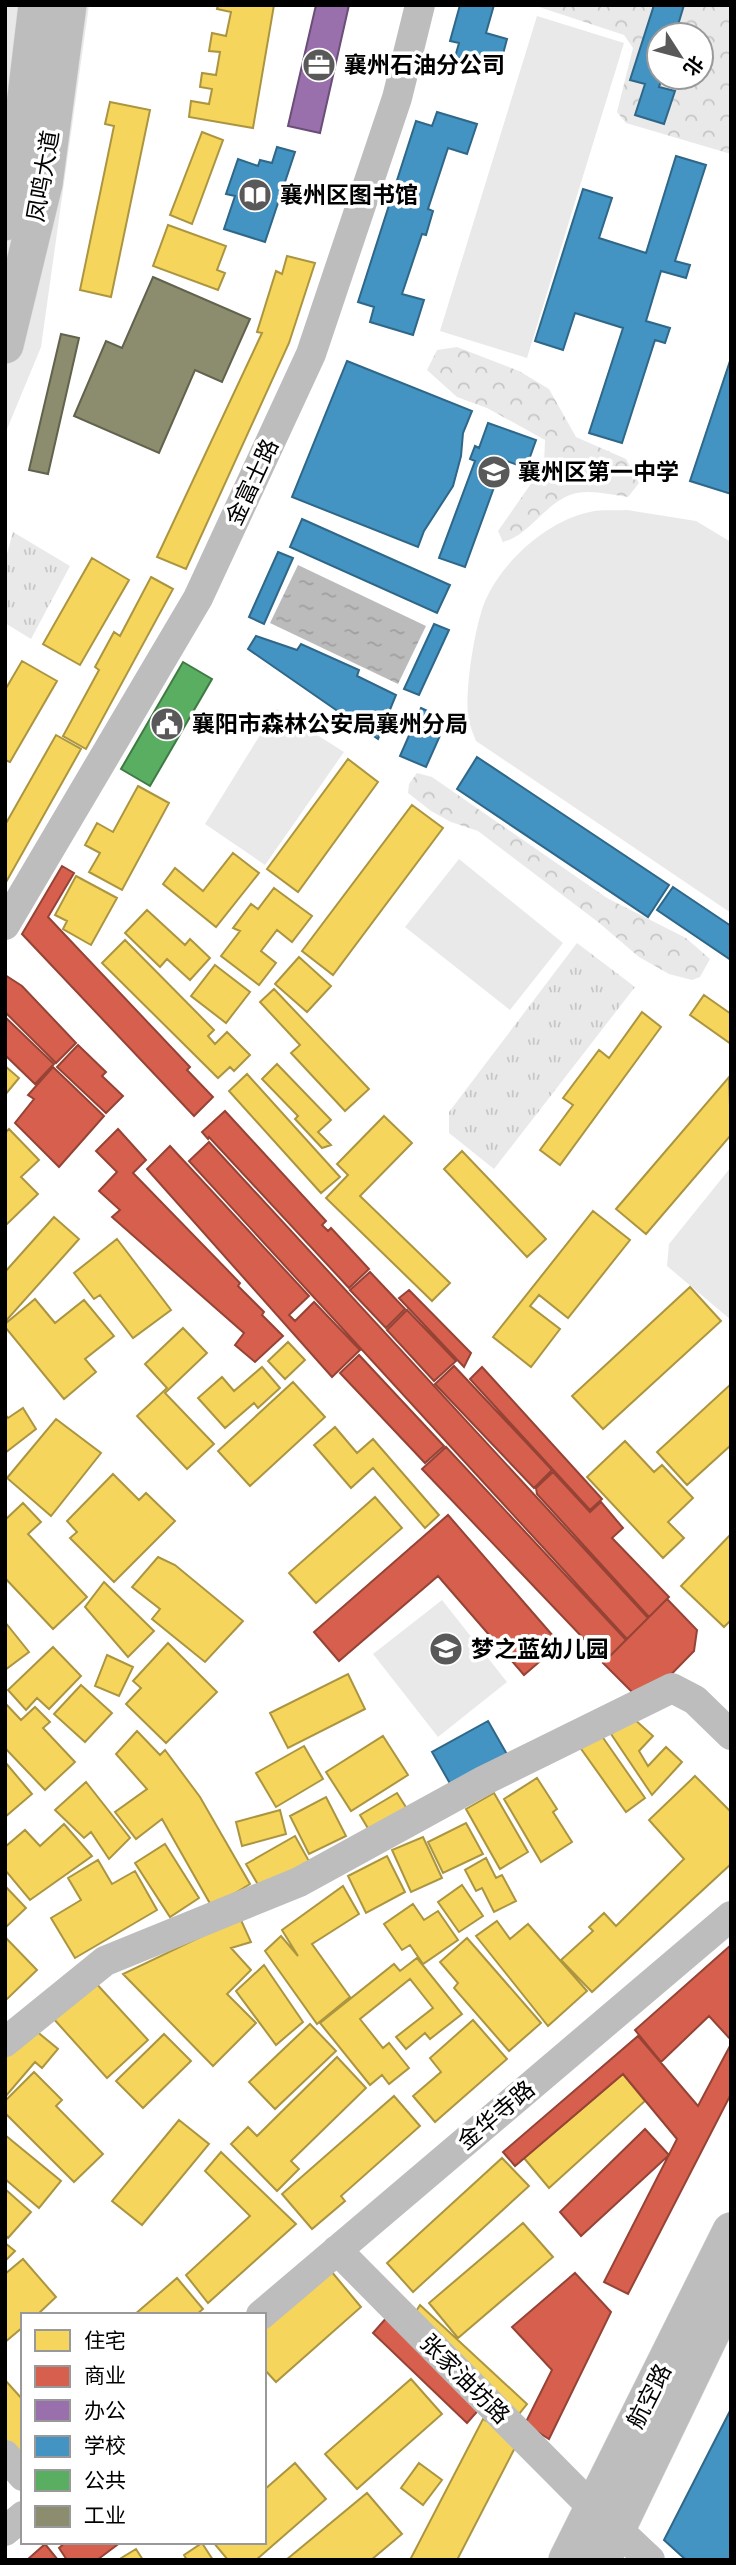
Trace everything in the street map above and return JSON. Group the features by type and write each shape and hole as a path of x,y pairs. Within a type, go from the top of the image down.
{"main road":[{"name":"凤鸣大道","path":"5,222 16,180 37,5"},
{"name":"凤鸣大道","path":"5,345 44,184 68,5"},
{"name":"航空路","path":"604,2532 731,2231"},
{"name":"航空路","path":"567,2560 604,2532 731,2292"}],"street":[{"name":"金富士路","path":"5,925 198,598 311,354 397,98 420,5"},
{"path":"5,2042 105,1961 299,1882 483,1781 672,1688 695,1700 731,1735"},
{"name":"金华寺路","path":"263,2313 731,1916"},
{"name":"张家油坊路","path":"337,2250 604,2532 650,2560"},
{"path":"5,2455 21,2474"},
{"path":"5,2531 21,2518"}],"green space":[{"path":"5,5 89,5 41,347 5,434"},
{"path":"533,5 731,5 731,154 626,123 617,112 633,48 624,35"},
{"path":"537,16 624,43 527,358 440,331"},
{"path":"457,347 519,371 549,389 576,437 626,459 639,483 628,497 577,493 557,502 522,532 503,542 498,531 544,465 545,440 487,408 457,397 427,370 437,350"},
{"path":"627,510 696,521 731,542 731,913 476,741 469,722 468,689 478,624 486,599 504,570 529,544 558,524 590,512"},
{"path":"13,532 70,566 31,639 5,623 5,561"},
{"path":"276,709 344,752 265,865 205,824"},
{"path":"417,773 432,777 607,898 686,938 710,959 700,977 692,980 669,974 639,957 598,922 478,831 451,822 431,811 408,793 409,784"},
{"path":"459,859 563,943 510,1010 405,927"},
{"path":"577,943 635,987 494,1169 449,1133 449,1112"},
{"path":"731,1167 731,1320 667,1266 669,1244"},
{"path":"442,1600 507,1682 438,1737 373,1654"}],"water":[{"path":"298,565 426,626 398,684 270,623"}],"building: 住宅":[{"path":"218,5 274,5 253,128 189,117 191,101 209,104 212,89 200,87 202,73 216,75 220,52 209,51 212,33 226,36 231,12 217,9"},
{"path":"110,102 150,110 111,297 80,290 114,126 105,124"},
{"path":"202,132 223,140 192,224 170,215"},
{"path":"168,225 226,246 217,270 225,273 218,290 153,266"},
{"path":"287,256 315,263 289,343 186,569 157,557 262,333 257,332 276,271 282,274"},
{"path":"92,558 129,580 80,665 43,644"},
{"path":"151,577 173,589 86,749 63,736 99,670 95,667 114,632 120,636"},
{"path":"22,661 57,681 10,762 5,760 5,690"},
{"path":"56,735 81,749 5,884 5,825"},
{"path":"348,759 378,782 298,892 267,869"},
{"path":"138,786 169,803 122,890 89,872 100,853 85,845 97,823 113,832"},
{"path":"412,805 443,828 333,975 302,951"},
{"path":"233,853 259,873 216,927 163,884 175,868 203,891"},
{"path":"76,876 117,898 91,945 63,929 67,921 55,915"},
{"path":"274,888 312,916 292,942 277,930 261,951 276,963 259,985 221,956 240,931 233,928 251,904 258,909"},
{"path":"147,910 185,945 190,939 210,958 190,980 167,959 160,967 125,933"},
{"path":"125,940 214,1030 208,1036 215,1044 227,1032 250,1055 234,1071 230,1067 218,1078 102,963"},
{"path":"299,957 331,986 307,1012 275,984"},
{"path":"215,965 250,992 226,1023 191,996"},
{"path":"274,989 369,1089 345,1111 291,1053 300,1045 260,1002"},
{"path":"704,995 731,1014 731,1044 690,1015"},
{"path":"642,1012 661,1027 560,1165 540,1150 573,1105 563,1098 599,1050 609,1058"},
{"path":"277,1064 331,1120 318,1132 331,1145 322,1148 295,1119 298,1116 262,1079"},
{"path":"5,1066 19,1078 5,1095"},
{"path":"247,1074 340,1177 321,1193 229,1091"},
{"path":"729,1077 731,1135 646,1234 616,1209"},
{"path":"384,1116 412,1143 360,1196 450,1283 432,1301 326,1198 348,1175 337,1164"},
{"path":"9,1129 39,1160 21,1177 38,1194 5,1226 5,1133"},
{"path":"462,1151 546,1239 527,1257 444,1169"},
{"path":"593,1211 630,1240 568,1318 539,1295 530,1306 560,1329 531,1367 493,1337"},
{"path":"54,1217 79,1239 5,1322 5,1272"},
{"path":"117,1239 171,1310 133,1338 100,1295 94,1299 74,1273"},
{"path":"690,1287 721,1321 603,1429 572,1396"},
{"path":"35,1299 55,1323 84,1300 114,1336 85,1359 96,1372 64,1399 5,1327 5,1324"},
{"path":"183,1328 207,1353 165,1393 214,1444 187,1469 137,1416 167,1388 145,1364"},
{"path":"288,1342 305,1360 285,1379 268,1361"},
{"path":"262,1367 280,1388 258,1408 254,1403 225,1428 198,1398 222,1377 234,1391"},
{"path":"293,1382 325,1417 250,1486 218,1451"},
{"path":"731,1384 731,1445 687,1485 657,1452"},
{"path":"23,1408 36,1429 5,1453 5,1414 8,1418"},
{"path":"56,1419 101,1453 51,1516 7,1478"},
{"path":"335,1427 357,1453 373,1439 439,1515 425,1528 373,1468 351,1488 314,1445"},
{"path":"625,1441 654,1472 662,1465 693,1498 668,1522 684,1538 663,1558 587,1477"},
{"path":"113,1474 139,1500 146,1493 175,1521 114,1582 70,1538 77,1532 67,1521"},
{"path":"375,1497 402,1528 316,1603 289,1573"},
{"path":"23,1503 41,1522 28,1534 87,1597 53,1629 5,1578 5,1520"},
{"path":"731,1534 731,1620 724,1627 681,1586"},
{"path":"158,1557 175,1565 243,1621 205,1662 152,1619 160,1609 132,1587"},
{"path":"104,1582 154,1631 128,1657 85,1607"},
{"path":"5,1622 29,1652 5,1670"},
{"path":"168,1643 217,1692 166,1743 126,1704 141,1688 133,1681"},
{"path":"53,1647 81,1676 49,1709 37,1698 26,1710 8,1690"},
{"path":"107,1655 133,1667 119,1696 95,1686"},
{"path":"348,1674 365,1709 288,1748 270,1713"},
{"path":"81,1685 112,1713 85,1742 54,1714"},
{"path":"5,1703 21,1720 35,1707 50,1722 43,1728 75,1762 45,1790 5,1748"},
{"path":"633,1718 653,1736 639,1751 648,1766 666,1747 682,1762 652,1795 611,1734"},
{"path":"137,1731 160,1755 165,1750 200,1797 250,1884 212,1907 162,1819 136,1839 115,1812 147,1789 116,1754"},
{"path":"599,1732 645,1798 626,1812 579,1746"},
{"path":"383,1736 408,1775 351,1811 326,1772"},
{"path":"304,1746 323,1779 276,1807 256,1773"},
{"path":"5,1762 32,1794 5,1817"},
{"path":"695,1776 731,1812 731,1864 592,1992 561,1960 593,1931 589,1927 604,1913 616,1926 684,1859 649,1820"},
{"path":"537,1778 557,1809 553,1812 572,1842 541,1862 504,1799"},
{"path":"86,1782 130,1838 109,1859 91,1832 84,1838 55,1810"},
{"path":"397,1793 409,1812 372,1835 360,1815"},
{"path":"494,1793 528,1852 500,1869 466,1809"},
{"path":"326,1797 346,1836 309,1854 290,1816"},
{"path":"280,1810 286,1834 242,1846 236,1822"},
{"path":"466,1823 483,1854 443,1873 428,1842"},
{"path":"64,1824 92,1856 30,1900 5,1870 5,1847 25,1830 40,1846"},
{"path":"295,1836 310,1863 261,1890 246,1864"},
{"path":"423,1837 442,1878 411,1892 392,1850"},
{"path":"165,1844 199,1898 170,1917 135,1863"},
{"path":"387,1856 405,1892 366,1913 348,1876"},
{"path":"486,1858 496,1878 502,1875 516,1901 494,1912 482,1888 476,1891 465,1870"},
{"path":"98,1860 112,1884 135,1871 157,1910 75,1958 51,1918 81,1900 68,1878"},
{"path":"462,1885 483,1916 459,1932 438,1902"},
{"path":"5,1886 26,1908 5,1928"},
{"path":"343,1886 359,1914 312,1944 350,1997 317,2024 265,1951 281,1936 298,1956 282,1930"},
{"path":"413,1904 424,1920 438,1911 458,1940 423,1964 410,1945 402,1950 384,1924"},
{"path":"240,1918 251,1942 231,1948 251,1970 227,1994 256,2023 213,2066 123,1974"},
{"path":"497,1921 510,1939 528,1924 587,1991 548,2026 476,1936"},
{"path":"5,1937 37,1970 5,2001"},
{"path":"467,1938 541,2023 509,2051 454,1988 458,1983 440,1962"},
{"path":"417,1958 462,2014 430,2039 425,2033 406,2049 396,2037 433,2008 410,1979 360,2019 383,2048 389,2043 409,2068 389,2084 382,2075 370,2085 320,2023 394,1964 400,1971"},
{"path":"264,1965 303,2022 276,2045 236,1991"},
{"path":"93,1980 148,2040 107,2078 52,2017"},
{"path":"473,2020 507,2059 435,2122 413,2096 441,2072 430,2058"},
{"path":"310,2024 336,2051 275,2109 249,2082"},
{"path":"29,2025 58,2049 42,2068 35,2062 5,2097 5,2053"},
{"path":"164,2034 191,2061 143,2108 116,2081"},
{"path":"337,2057 366,2088 291,2161 299,2169 277,2191 231,2144 248,2127 257,2136"},
{"path":"34,2072 62,2100 56,2106 103,2154 74,2182 5,2113 5,2101"},
{"path":"623,2074 645,2101 549,2188 524,2158"},
{"path":"394,2096 420,2126 341,2196 345,2201 312,2229 282,2194"},
{"path":"179,2120 209,2144 142,2225 112,2201"},
{"path":"5,2135 61,2181 39,2208 5,2179"},
{"path":"221,2152 296,2224 208,2303 186,2275 250,2216 205,2171"},
{"path":"502,2158 529,2186 413,2292 387,2263"},
{"path":"5,2189 31,2212 8,2238 5,2235"},
{"path":"523,2223 553,2257 458,2338 429,2303"},
{"path":"5,2243 15,2251 5,2261"},
{"path":"23,2259 56,2297 39,2313 21,2313 21,2329 5,2342 5,2274"},
{"path":"331,2271 361,2307 276,2382 266,2371 266,2327"},
{"path":"177,2278 203,2309 198,2313 136,2313"},
{"path":"420,2305 527,2404 519,2414 413,2316"},
{"path":"411,2379 442,2414 357,2489 325,2454"},
{"path":"5,2380 21,2398 21,2455 5,2446"},
{"path":"483,2419 520,2438 457,2560 410,2560"},
{"path":"295,2463 326,2499 256,2560 228,2560 215,2544 266,2544 266,2488"},
{"path":"419,2463 442,2480 423,2505 401,2488"},
{"path":"367,2493 402,2534 371,2560 286,2560"},
{"path":"203,2544 213,2560 187,2560 184,2555"},
{"path":"136,2549 143,2560 118,2560"}],"building: 商业":[{"path":"62,866 74,873 48,917 190,1067 187,1070 213,1097 194,1116 22,934"},
{"path":"5,975 22,986 76,1043 56,1063 5,1012"},
{"path":"5,1017 54,1064 35,1084 5,1055"},
{"path":"78,1045 106,1072 102,1076 123,1096 106,1113 57,1067"},
{"path":"53,1067 104,1116 59,1167 15,1123 34,1099 28,1095"},
{"path":"225,1111 326,1221 322,1225 328,1231 331,1228 369,1269 349,1288 202,1132"},
{"path":"118,1129 146,1160 133,1173 240,1283 238,1286 283,1336 255,1362 235,1345 244,1333 112,1217 120,1210 99,1191 117,1172 96,1151"},
{"path":"209,1142 648,1618 627,1639 189,1161"},
{"path":"170,1146 309,1296 289,1315 295,1321 314,1302 360,1350 332,1377 147,1169"},
{"path":"370,1272 405,1309 386,1328 350,1290"},
{"path":"409,1290 471,1353 464,1367 399,1298"},
{"path":"407,1310 456,1361 434,1381 387,1330"},
{"path":"359,1355 444,1446 425,1463 340,1373"},
{"path":"454,1366 552,1470 534,1488 435,1384"},
{"path":"482,1367 602,1499 590,1510 470,1379"},
{"path":"446,1447 626,1640 605,1661 422,1469"},
{"path":"553,1472 590,1512 601,1502 623,1528 612,1538 669,1597 649,1617 537,1494 536,1488"},
{"path":"448,1515 560,1644 524,1675 438,1576 339,1661 314,1632"},
{"path":"667,1599 697,1630 694,1651 653,1693 633,1693 603,1663"},
{"path":"731,1945 731,2040 709,2016 661,2062 635,2030"},
{"path":"638,2036 698,2106 731,2044 731,2094 628,2294 604,2282 677,2139 623,2074 515,2166 503,2152"},
{"path":"645,2129 669,2155 581,2236 560,2212"},
{"path":"575,2273 611,2312 549,2439 525,2424 552,2370 512,2327"},
{"path":"388,2316 482,2406 467,2423 373,2333"},
{"path":"45,2544 58,2560 27,2560"},
{"path":"64,2544 118,2544 97,2560 67,2560 59,2548"}],"building: 办公":[{"name":"襄州石油分公司","path":"316,5 349,5 320,133 288,126"}],"building: 学校":[{"path":"460,5 494,5 486,33 507,39 499,69 455,57 459,43 450,41"},
{"path":"654,5 684,5 679,21 649,21"},
{"path":"645,33 645,84 630,80"},
{"path":"645,84 645,91 675,91 664,124 635,115"},
{"path":"437,112 477,124 467,154 448,148 428,209 433,211 426,235 422,234 402,294 424,300 413,335 370,322 374,307 358,302 416,121 432,126"},
{"name":"襄州区图书馆","path":"277,147 295,152 265,242 224,229 235,196 226,194 238,159 258,166 260,160 272,163"},
{"path":"676,156 706,165 675,261 690,265 686,278 661,271 646,321 670,328 665,343 655,340 622,443 589,433 623,328 575,313 563,350 535,341 583,189 612,198 599,238 646,253"},
{"path":"347,361 472,411 463,433 461,456 453,486 424,531 418,547 292,497"},
{"path":"731,361 731,494 690,481"},
{"path":"488,423 536,440 526,468 504,460 465,567 439,558 475,461 470,459 475,446 479,448"},
{"path":"302,519 450,585 437,613 290,547"},
{"path":"278,552 293,558 264,624 249,617"},
{"path":"434,624 449,630 419,695 404,689"},
{"path":"256,636 297,650 301,644 359,670 357,676 396,695 378,739 248,649"},
{"path":"421,708 447,720 426,767 400,756"},
{"path":"477,757 669,885 648,917 457,789"},
{"path":"673,887 731,926 731,960 657,910"},
{"path":"488,1721 508,1756 452,1787 432,1752"},
{"path":"731,2409 731,2560 686,2560 664,2540"}],"building: 公共":[{"name":"襄阳市森林公安局襄州分局","path":"183,662 212,679 150,786 121,769"}],"building: 工业":[{"path":"153,277 250,319 222,382 195,370 159,453 74,416 106,341 122,348"},
{"path":"61,334 79,338 48,474 29,470"}],"place":[{"name":"襄州石油分公司","path":"319,65"},
{"name":"襄州区图书馆","path":"255,195"},
{"name":"襄州区第一中学","path":"494,472"},
{"name":"襄阳市森林公安局襄州分局","path":"167,724"},
{"name":"梦之蓝幼儿园","path":"446,1649"}]}
